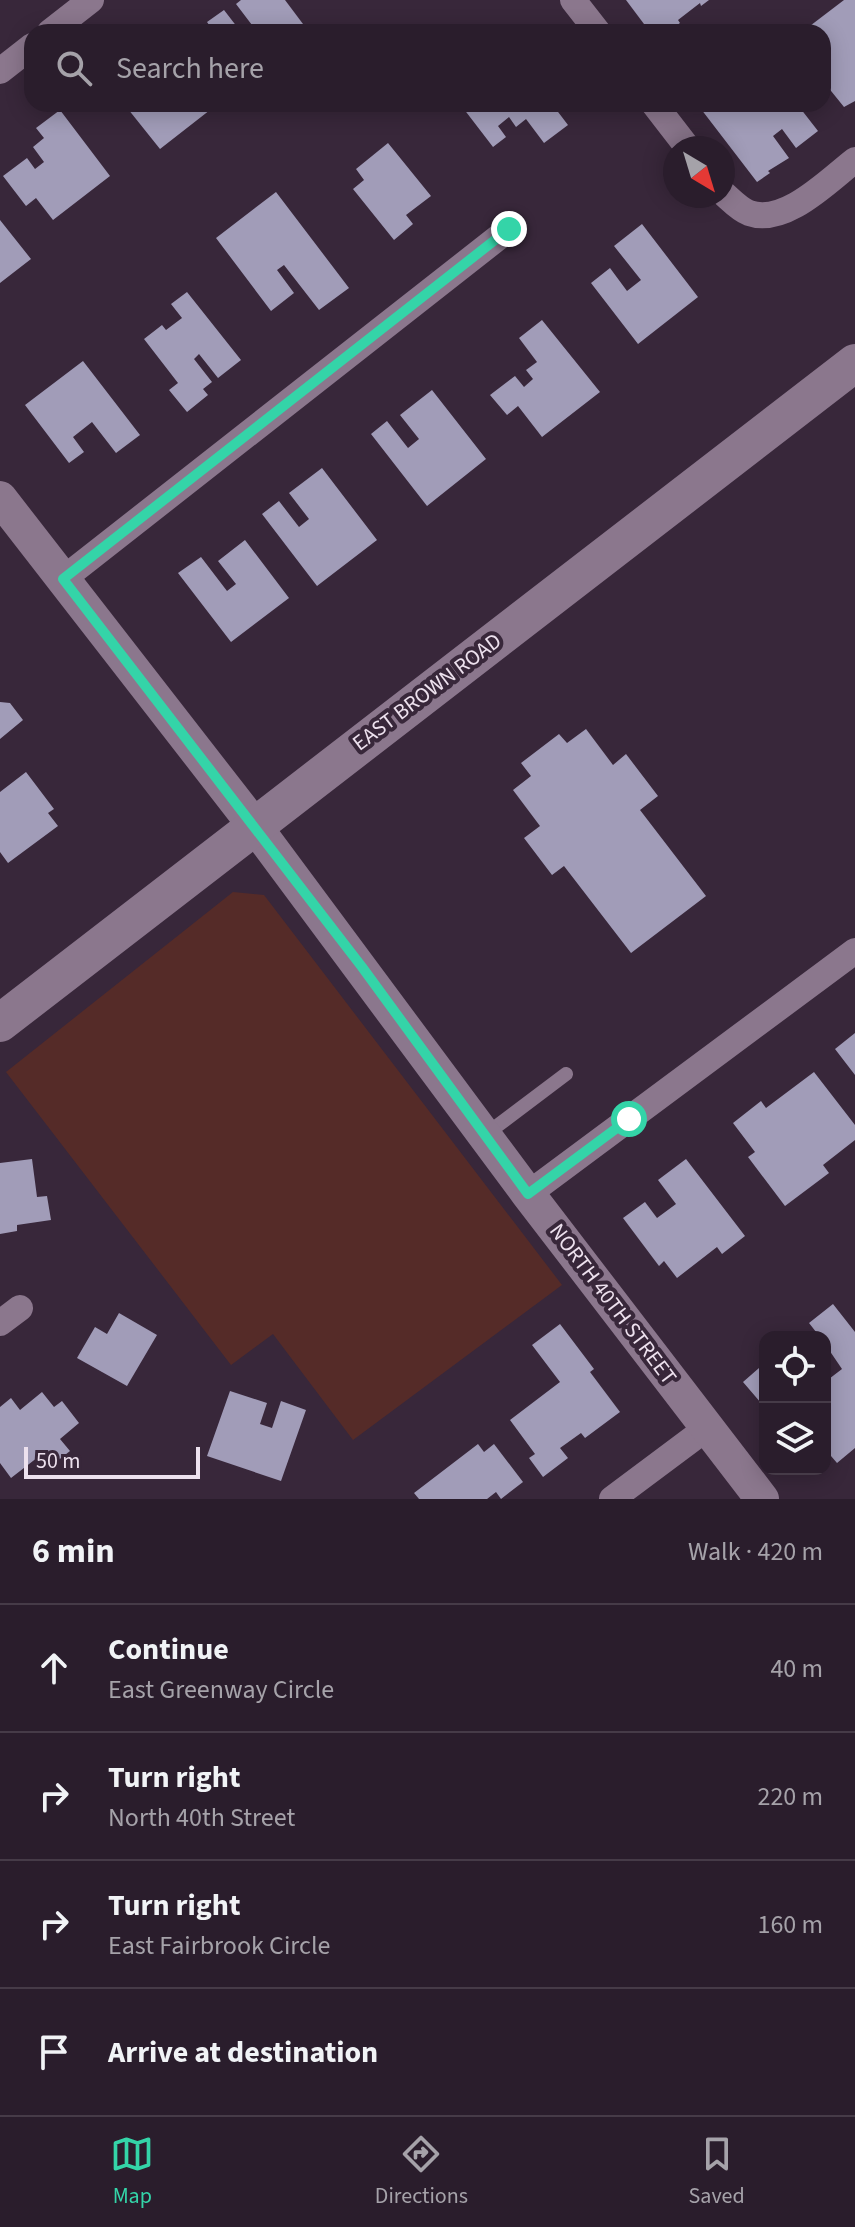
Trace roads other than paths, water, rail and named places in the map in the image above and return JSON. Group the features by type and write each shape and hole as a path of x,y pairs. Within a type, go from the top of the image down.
{"main road":[{"name":"EAST BROWN ROAD","path":"0,1023 855,363"}],"street":[{"path":"60,24 91,0"},
{"path":"573,0 592,24"},
{"path":"0,71 24,52"},
{"path":"660,112 679,136"},
{"path":"735,202 750,213 778,213 792,208 855,160"},
{"path":"63,579 509,229"},
{"name":"NORTH 40TH STREET","path":"0,498 254,825 528,1194 762,1499"},
{"path":"528,1194 855,951"},
{"path":"612,1499 707,1428"}],"lane":[{"path":"485,1135 566,1074"}]}
